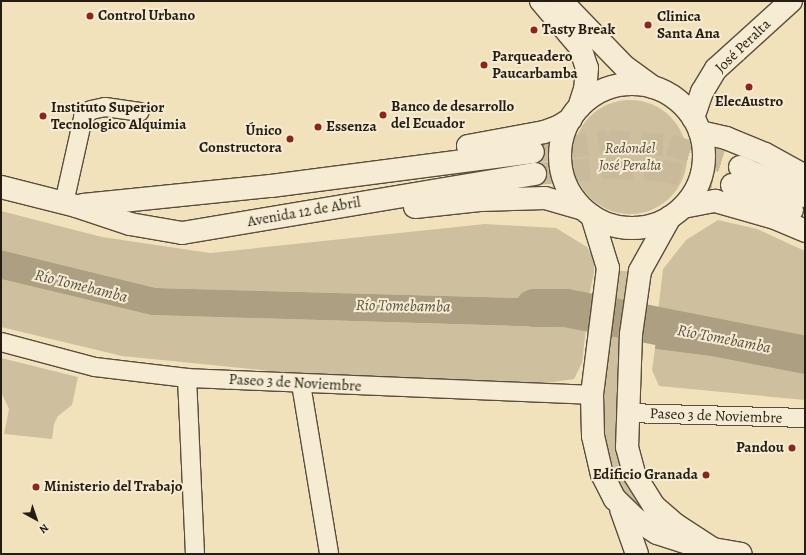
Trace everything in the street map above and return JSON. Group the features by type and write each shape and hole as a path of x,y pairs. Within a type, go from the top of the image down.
{"main road":[{"path":"541,1 580,47 587,68 585,89 575,113 563,134 560,165 571,196 586,212 608,268 592,395 593,436 599,466 628,523 638,554"},
{"path":"561,1 625,67 655,89 682,105 696,125 703,148 700,180 676,212 640,271 631,334 627,413 627,447 634,474 654,506 676,525 713,549"},
{"name":"José Peralta","path":"696,125 702,92 716,69 791,1"},
{"path":"190,194 293,171 500,142 558,127 608,89 639,85 655,89"},
{"path":"696,125 765,154 805,176"},
{"name":"Avenida 12 de Abril","path":"70,204 270,186 532,152"},
{"name":"Avenida 12 de Abril","path":"1,187 70,204 130,224 182,233 535,174"},
{"path":"805,196 736,176 805,216"},
{"path":"182,233 249,232 429,205 480,200 545,198 586,212 606,224 628,228 655,224 676,212 715,201 775,218 805,231"},
{"path":"615,499 637,520 657,533 713,549 741,554"}],"street":[{"path":"70,204 83,118 91,110 105,107 140,112"},
{"name":"Paseo 3 de Noviembre","path":"1,342 95,367 187,378 301,384 592,395"},
{"path":"187,378 195,554"},
{"path":"301,384 329,554"},
{"name":"Paseo 3 de Noviembre","path":"627,413 805,418"}],"green space":[{"name":"Redondel José Peralta","path":"630,100 652,104 671,116 683,135 687,157 683,179 671,198 652,210 630,214 608,210 589,198 577,179 573,157 577,135 589,116 608,104"},
{"path":"1,211 102,237 210,253 485,224 556,228 587,247 594,259 594,273 588,300 156,288 1,250"},
{"path":"718,220 757,229 805,251 805,338 658,312 663,269 686,240"},
{"path":"610,269 638,273 625,413 653,504 637,520 593,435"},
{"path":"1,279 151,315 586,328 582,363 574,379 533,385 280,372 122,356 1,327"},
{"path":"655,349 805,368 805,400 659,386 652,370"},
{"path":"1,358 78,377 72,405 58,416 54,424 52,439 4,434 9,409 1,392"}],"water":[{"path":"1,250 156,288 588,300 586,328 151,315 1,279"},
{"path":"658,312 805,338 805,368 655,349"}],"waterway":[{"name":"Río Tomebamba","path":"534,308 566,308 805,355"}],"tunnel":[{"path":"533,152 608,141 669,145 740,167"},
{"path":"535,174 611,168 659,170 732,185"}],"place":[{"name":"Control Urbano","path":"90,16"},
{"name":"Clinica Santa Ana","path":"648,25"},
{"name":"Tasty Break","path":"534,30"},
{"name":"Parqueadero Paucarbamba","path":"484,65"},
{"name":"ElecAustro","path":"749,87"},
{"name":"Banco de desarrollo del Ecuador","path":"383,115"},
{"name":"Instituto Superior Tecnologico Alquimia","path":"43,116"},
{"name":"Essenza","path":"318,127"},
{"name":"Único Constructora","path":"290,139"},
{"name":"Pandou","path":"792,448"},
{"name":"Edificio Granada","path":"706,475"},
{"name":"Ministerio del Trabajo","path":"36,487"}]}
